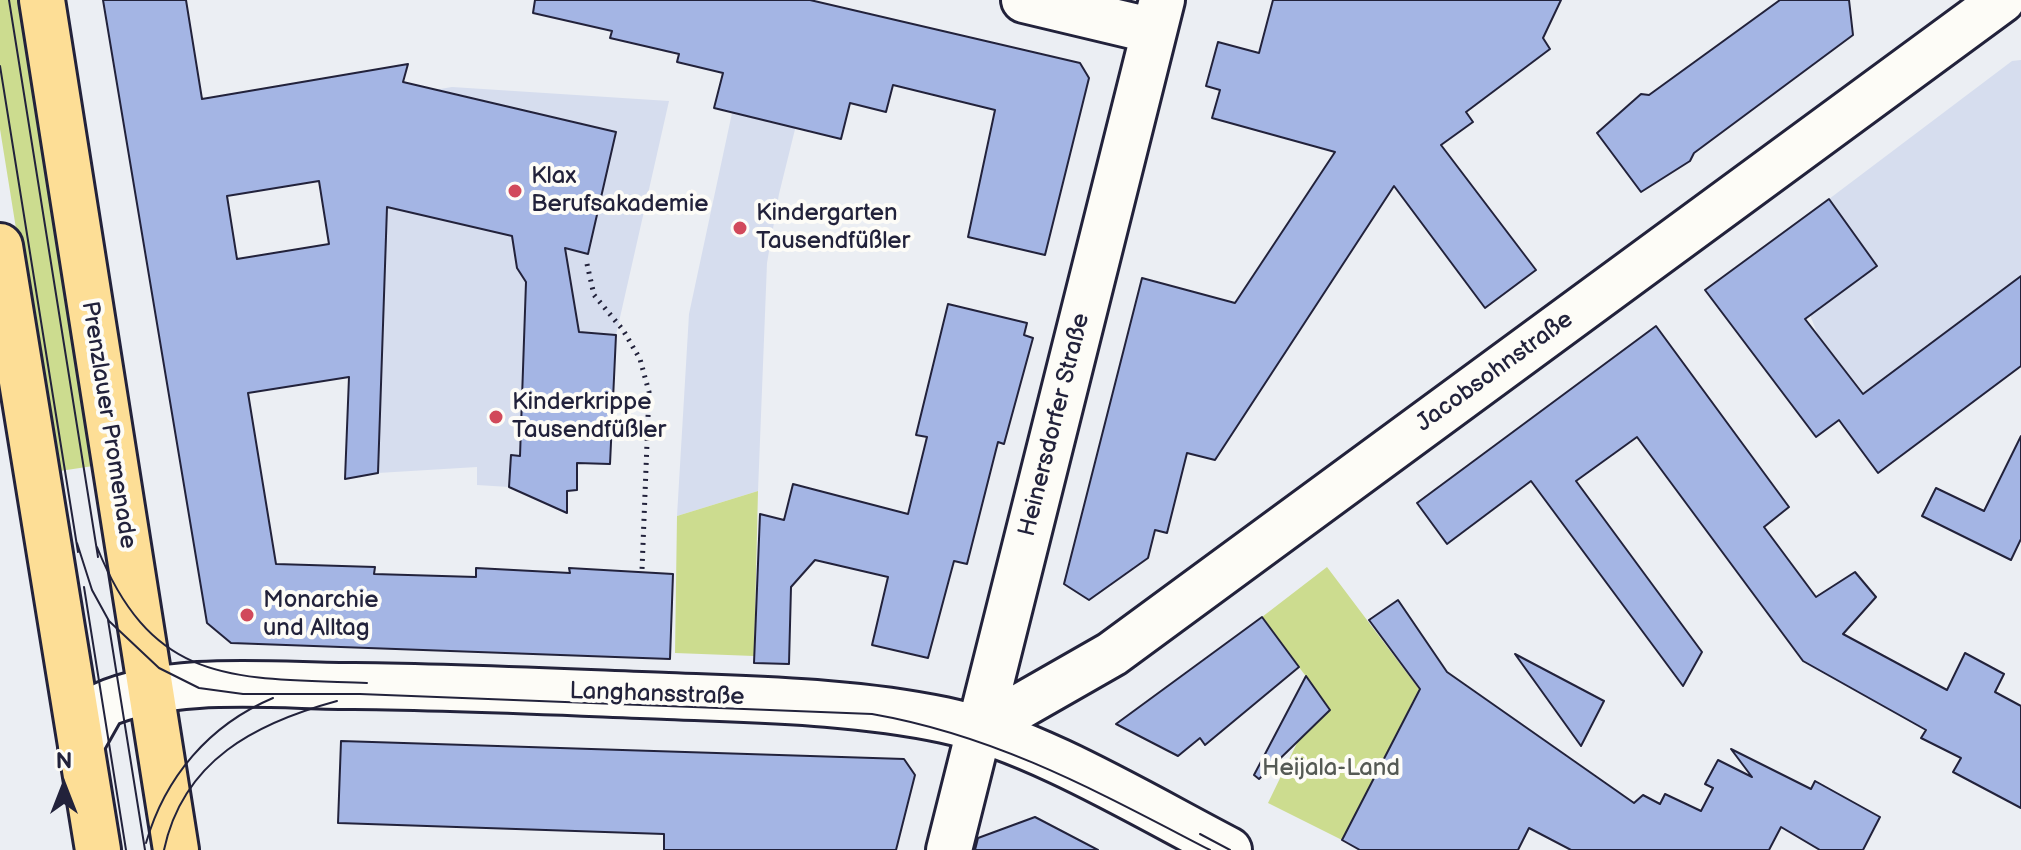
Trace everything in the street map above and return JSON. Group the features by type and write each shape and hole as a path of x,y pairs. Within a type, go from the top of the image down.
{"main road":[{"name":"Prenzlauer Promenade","path":"42,0 176,850"},
{"path":"0,246 98,850"}],"street":[{"path":"1024,0 1158,16"},
{"name":"Jacobsohnstraße","path":"979,730 1112,654 2002,0"},
{"name":"Heinersdorfer Straße","path":"949,850 1158,16"},
{"name":"Langhansstraße","path":"81,744 103,705 149,689 199,685 481,688 839,703 945,720 979,730 1061,763 1229,850"}],"path":[{"path":"587,264 594,295 623,330 640,359 649,392 642,570"}],"shaded area":[{"name":"Kindergarten Tausendfüßler","path":"741,0 810,0 826,4 779,194 767,263 758,491 677,516 689,314 732,113 714,108"},
{"path":"2021,60 2021,276 1864,393 1818,335 1810,315 1829,199 2012,61"},
{"path":"452,87 669,101 616,335 610,464 577,463 577,490 567,491 567,514 509,487 477,485 477,467 378,473 386,251 381,170 399,96"}],"green space":[{"path":"0,0 19,0 93,466 60,471 55,439 50,440 0,129"},
{"path":"758,491 754,656 675,653 677,516"},
{"name":"Heijala-Land","path":"1327,567 1419,689 1342,840 1268,803 1298,741 1330,709 1262,617"}],"building":[{"path":"103,0 186,0 202,99 408,64 403,82 616,132 588,254 565,248 579,332 616,335 610,464 577,463 577,490 567,491 567,513 509,487 511,455 520,456 526,282 517,268 512,236 387,207 378,473 345,479 349,377 248,393 276,564 375,567 374,574 476,577 476,568 570,573 569,568 673,574 670,659 231,643 207,623","holes":["319,181 329,244 237,259 227,196"]},
{"path":"535,0 810,0 1080,63 1089,78 1045,255 968,237 995,110 893,85 886,112 850,103 841,139 714,108 723,73 677,62 679,54 610,38 612,31 533,13"},
{"path":"1273,0 1561,0 1543,38 1550,49 1466,112 1473,122 1441,145 1536,270 1485,308 1394,186 1215,460 1187,453 1167,533 1155,530 1148,558 1089,600 1064,584 1142,278 1235,303 1335,152 1212,118 1220,90 1206,86 1218,42 1259,53"},
{"path":"1780,0 1849,0 1853,35 1694,153 1690,161 1641,192 1597,133 1641,94 1649,95"},
{"path":"1829,199 1877,266 1805,319 1863,394 2021,276 2021,366 1878,473 1839,420 1816,437 1705,290"},
{"path":"948,304 1027,323 1024,335 1033,338 1004,444 998,442 967,564 954,561 928,658 872,645 888,577 815,560 791,587 789,664 754,663 760,514 784,520 793,484 908,514 927,437 916,435"},
{"path":"1656,326 1789,507 1764,527 1816,597 1855,572 1876,597 1843,634 1947,690 1965,653 2004,674 1995,692 2021,706 2021,808 1953,772 1961,758 1921,738 1926,730 1803,661 1637,437 1576,481 1702,652 1683,686 1531,481 1447,544 1417,503"},
{"path":"2021,436 2021,539 2011,560 1922,516 1936,488 1984,511"},
{"path":"1398,600 1447,672 1634,803 1643,795 1660,804 1665,794 1701,811 1713,788 1705,784 1718,760 1752,777 1731,749 1811,789 1815,781 1880,817 1863,850 1820,850 1781,827 1769,850 1571,850 1529,828 1518,850 1360,850 1342,840 1420,689 1369,620"},
{"path":"1262,617 1299,667 1205,745 1200,738 1178,756 1116,724"},
{"path":"1515,654 1604,701 1581,746"},
{"path":"1306,676 1330,710 1259,779 1254,775"},
{"path":"341,741 904,759 915,775 896,850 664,850 664,834 338,823"},
{"path":"1035,817 1098,850 975,850 978,838"}],"tram line":[{"path":"9,0 98,557"},
{"path":"0,66 78,552"},
{"path":"77,543 92,590 109,621 159,668 199,688 243,694 360,694 872,714 962,736 1005,751 1087,787 1210,850"},
{"path":"97,547 119,593 144,627 172,650 204,666 238,675 367,683"},
{"path":"84,587 126,850"},
{"path":"108,620 145,850"},
{"path":"146,843 165,796 193,756 229,723 273,698"},
{"path":"164,850 174,819 188,792 206,769 227,750 278,721 337,701"},
{"path":"1200,834 1230,850"}],"place":[{"name":"Klax Berufsakademie","path":"515,191"},
{"name":"Kindergarten Tausendfüßler","path":"740,228"},
{"name":"Kinderkrippe Tausendfüßler","path":"496,417"},
{"name":"Monarchie und Alltag","path":"247,615"}]}
